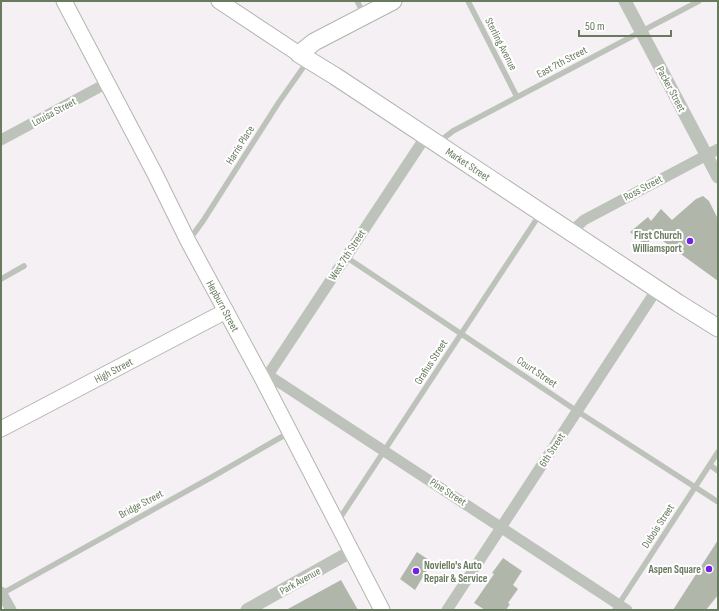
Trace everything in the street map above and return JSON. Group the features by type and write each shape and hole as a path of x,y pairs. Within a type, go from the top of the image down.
{"main road":[{"name":"Hepburn Street","path":"64,1 155,174 188,241 226,311 265,376 290,432 382,610"},
{"name":"Market Street","path":"219,1 718,328"},
{"path":"304,57 314,42 361,8 393,1"},
{"name":"High Street","path":"1,429 226,311"}],"street":[{"name":"Packer Street","path":"625,1 641,32 712,152 718,176"},
{"name":"Louisa Street","path":"1,140 106,83"},
{"name":"West 7th Street","path":"265,376 346,257 432,140"},
{"name":"Ross Street","path":"571,232 584,220 712,152"},
{"name":"6th Street","path":"447,610 657,289"},
{"name":"Pine Street","path":"265,376 384,450 620,608"},
{"name":"Park Avenue","path":"247,610 352,551"},
{"path":"1,593 11,610"}],"lane":[{"name":"Sterling Avenue","path":"468,1 517,97"},
{"name":"East 7th Street","path":"432,140 444,138 453,131 699,1"},
{"name":"Harris Place","path":"188,241 203,221 279,102 304,57"},
{"name":"Grafius Street","path":"337,522 541,212"},
{"name":"Court Street","path":"346,257 577,411 718,502"},
{"path":"1,279 24,266"},
{"name":"Bridge Street","path":"1,593 212,477 290,432"},
{"name":"Dubois Street","path":"620,608 718,452"},
{"path":"710,465 718,471"}],"building":[{"name":"First Church Williamsport","path":"703,196 709,201 718,219 718,281 656,236 645,245 630,232 648,217 651,221 661,209 672,220 696,199"},
{"name":"Aspen Square","path":"718,540 718,595 706,610 673,610"},
{"name":"Noviello's Auto Repair & Service","path":"417,552 432,562 415,590 400,579"},
{"path":"503,558 522,571 513,585 518,589 508,603 510,604 506,610 485,610 474,603"},
{"path":"341,580 358,610 286,610"}],"place":[{"name":"First Church Williamsport","path":"690,241"},
{"name":"Aspen Square","path":"709,569"},
{"name":"Noviello's Auto Repair & Service","path":"416,571"}]}
